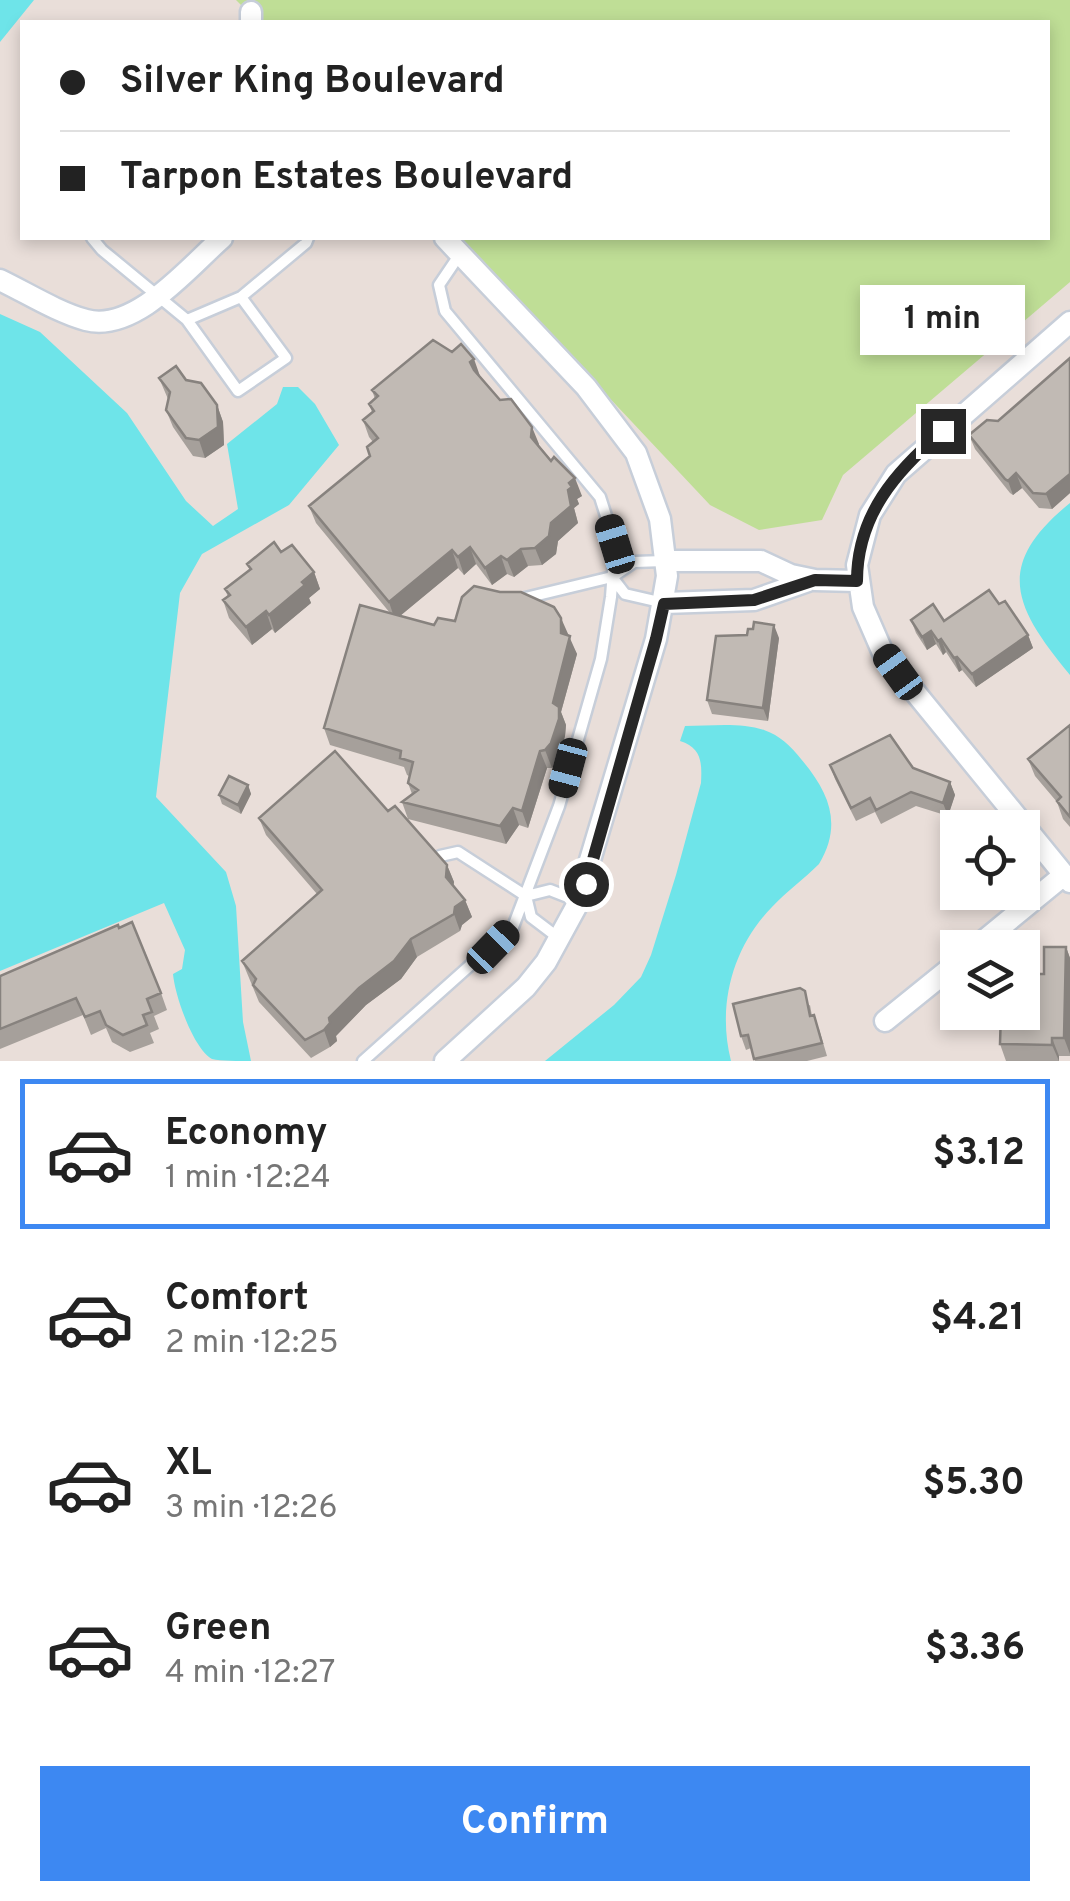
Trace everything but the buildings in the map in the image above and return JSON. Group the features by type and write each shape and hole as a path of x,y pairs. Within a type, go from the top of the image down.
{"street":[{"path":"0,280 85,320 119,320 158,295 220,240"},
{"path":"445,1061 526,987 560,939 579,901 656,639 667,576 660,519 636,453 586,386 453,245"},
{"path":"999,930 1067,878 883,652 863,607 857,581 859,555 870,515 896,474 1070,322"},
{"path":"665,560 761,561 791,575 857,581"},
{"path":"664,604 754,600 815,580"},
{"path":"885,1021 940,977"}],"lane":[{"path":"94,240 188,320 238,392 286,358 242,297"},
{"path":"188,320 242,297 307,240"},
{"path":"362,1061 513,926 558,806 601,659 612,576 615,544 600,497 445,311 438,285 453,245"},
{"path":"506,598 518,600 612,576 634,562 665,560"},
{"path":"612,576 625,594 664,604"},
{"path":"440,856 458,852 526,896 531,917 560,939"},
{"path":"526,896 550,890 579,901"}],"green space":[{"path":"236,0 1070,0 1070,282 843,475 822,520 759,530 710,505 461,240 1050,240 1050,20 256,20"}],"water":[{"path":"0,0 34,0 0,42"},
{"path":"0,314 40,332 127,413 186,501 213,526 238,509 227,444 277,404 283,387 298,387 315,404 339,445 289,505 202,554 180,593 156,797 226,872 236,906 243,1022 251,1061 212,1059 198,1044 181,1008 173,974 182,969 185,950 164,903 0,971"},
{"path":"1070,503 1070,675 1036,629 1020,588 1021,567 1029,547"},
{"path":"685,726 745,726 769,732 784,741 811,771 825,796 831,822 826,849 819,864 758,923 738,959 727,999 731,1061 545,1061 614,1005 641,977 651,955 701,783 699,757 693,748 680,741"}],"route":[{"path":"586,884 664,604 754,600 798,583 857,581 862,542 882,493 896,474 943,431"}]}
